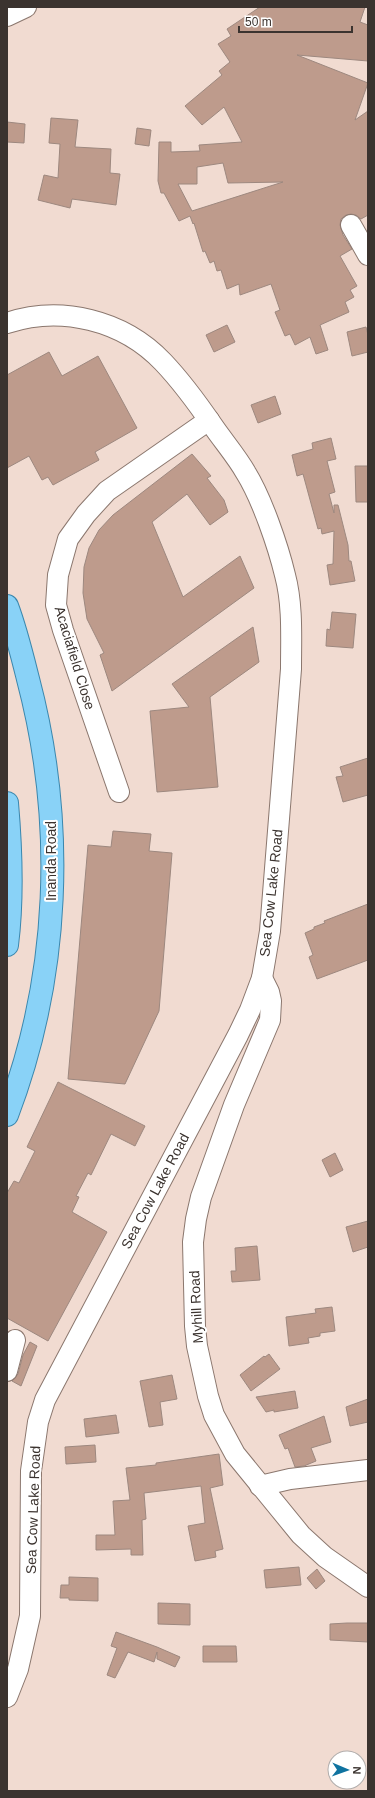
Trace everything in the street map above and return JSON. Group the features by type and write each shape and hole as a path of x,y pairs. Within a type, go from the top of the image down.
{"main road":[{"name":"Inanda Road","path":"7,606 36,709 44,750 51,806 52,874 51,919 44,978 33,1033 7,1115"},
{"path":"7,803 10,869 10,918 7,945"}],"street":[{"path":"7,16 26,7"},
{"path":"351,225 368,255"},
{"name":"Sea Cow Lake Road","path":"7,320 31,317 69,316 89,319 107,324 126,334 162,361 195,399 247,474 279,553 286,577 292,635 291,669 270,931 262,978 250,1010 238,1035 45,1400 38,1422 31,1471 30,1616 18,1669 7,1697"},
{"name":"Acaciafield Close","path":"119,792 63,630 56,605 58,575 68,539 86,514 107,491 209,420"},
{"name":"Myhill Road","path":"262,978 271,1000 270,1020 234,1105 201,1197 196,1219 193,1242 195,1326 198,1353 214,1415 235,1454 301,1535 325,1557 368,1587"},
{"path":"7,1370 15,1340"},
{"path":"260,1486 290,1479 368,1470"}],"building":[{"path":"260,7 365,7 360,22 368,25 368,61 297,55 368,83 355,120 368,111 368,215 361,219 356,215 346,215 341,219 340,225 343,235 352,249 340,256 357,286 350,290 354,297 345,302 349,312 320,325 328,350 316,354 310,337 295,345 290,334 285,336 275,312 280,310 271,284 240,295 239,284 227,289 221,270 217,271 214,261 210,263 205,251 203,252 194,223 193,224 190,216 179,221 164,193 161,193 158,181 159,142 171,142 171,152 200,151 199,145 242,142 224,107 202,125 185,106 222,75 219,71 230,62 218,44 231,36 227,29","holes":["223,163 228,183 283,182 192,211 178,184 197,184 197,167"]},
{"path":"51,118 78,120 75,147 111,149 110,173 120,174 116,205 72,199 70,208 38,200 44,175 58,178 60,144 49,143"},
{"path":"7,122 25,124 24,143 7,142"},
{"path":"137,128 151,130 149,146 135,144"},
{"path":"227,325 235,342 214,352 206,335"},
{"path":"366,327 368,335 368,352 352,356 347,332"},
{"path":"49,352 62,376 98,356 137,428 95,452 99,460 53,485 48,477 42,480 29,456 7,468 7,375"},
{"path":"275,396 281,414 258,423 251,405"},
{"path":"331,438 336,459 327,461 335,492 329,494 334,513 334,505 338,505 348,545 349,561 351,561 355,581 330,585 327,565 333,564 334,531 322,534 321,528 318,529 303,474 297,476 292,455 313,449 312,443"},
{"path":"192,454 211,476 207,478 224,500 228,512 210,525 187,494 152,522 183,597 240,556 254,588 112,691 100,655 104,653 87,619 83,593 84,567 89,548 99,530 113,515"},
{"path":"355,466 368,466 368,502 356,502"},
{"path":"332,612 356,614 353,648 326,646 327,629 330,630"},
{"path":"253,627 259,662 210,697 218,787 157,792 150,711 189,707 172,684"},
{"path":"368,758 368,795 343,802 336,777 343,776 340,767"},
{"path":"113,831 151,834 149,851 172,853 159,1011 125,1084 68,1079 88,845 111,847"},
{"path":"368,904 368,960 317,979 309,957 313,955 305,933 314,929 314,927 325,923 324,921"},
{"path":"58,1082 145,1126 135,1146 111,1134 91,1175 88,1173 76,1196 79,1197 72,1212 107,1232 48,1341 7,1318 7,1193 14,1181 19,1183 35,1151 27,1147"},
{"path":"335,1153 343,1170 330,1177 322,1160"},
{"path":"368,1221 368,1247 353,1252 346,1227"},
{"path":"257,1246 260,1280 232,1282 231,1271 236,1271 235,1248"},
{"path":"332,1307 335,1331 320,1333 320,1336 308,1338 309,1343 289,1346 286,1317 316,1313 315,1309"},
{"path":"30,1342 37,1346 21,1386 12,1381 18,1374 23,1355"},
{"path":"269,1354 280,1369 251,1391 240,1375 264,1356 265,1357"},
{"path":"172,1375 177,1399 160,1402 163,1425 149,1427 140,1381"},
{"path":"295,1391 298,1408 274,1412 274,1410 266,1412 256,1397"},
{"path":"368,1399 368,1422 350,1426 346,1407"},
{"path":"116,1415 119,1433 86,1437 84,1419"},
{"path":"324,1416 331,1442 311,1448 316,1461 304,1466 295,1467 288,1448 285,1449 279,1435"},
{"path":"95,1445 96,1462 66,1464 65,1447"},
{"path":"219,1454 223,1485 210,1488 223,1549 215,1551 216,1557 195,1561 188,1526 205,1523 201,1486 144,1493 146,1519 142,1520 143,1555 131,1555 131,1549 96,1550 96,1535 115,1535 113,1501 130,1500 126,1468 156,1465 156,1463"},
{"path":"299,1567 301,1585 266,1588 264,1570"},
{"path":"317,1569 325,1581 316,1589 307,1578"},
{"path":"69,1577 98,1578 98,1601 69,1600 69,1598 60,1598 61,1585 69,1585"},
{"path":"158,1603 190,1604 190,1625 158,1624"},
{"path":"368,1623 368,1642 330,1640 330,1624"},
{"path":"116,1632 180,1657 175,1667 157,1659 157,1652 154,1662 128,1652 115,1678 107,1675 117,1648 111,1646"},
{"path":"203,1646 236,1646 237,1662 203,1662"}]}
